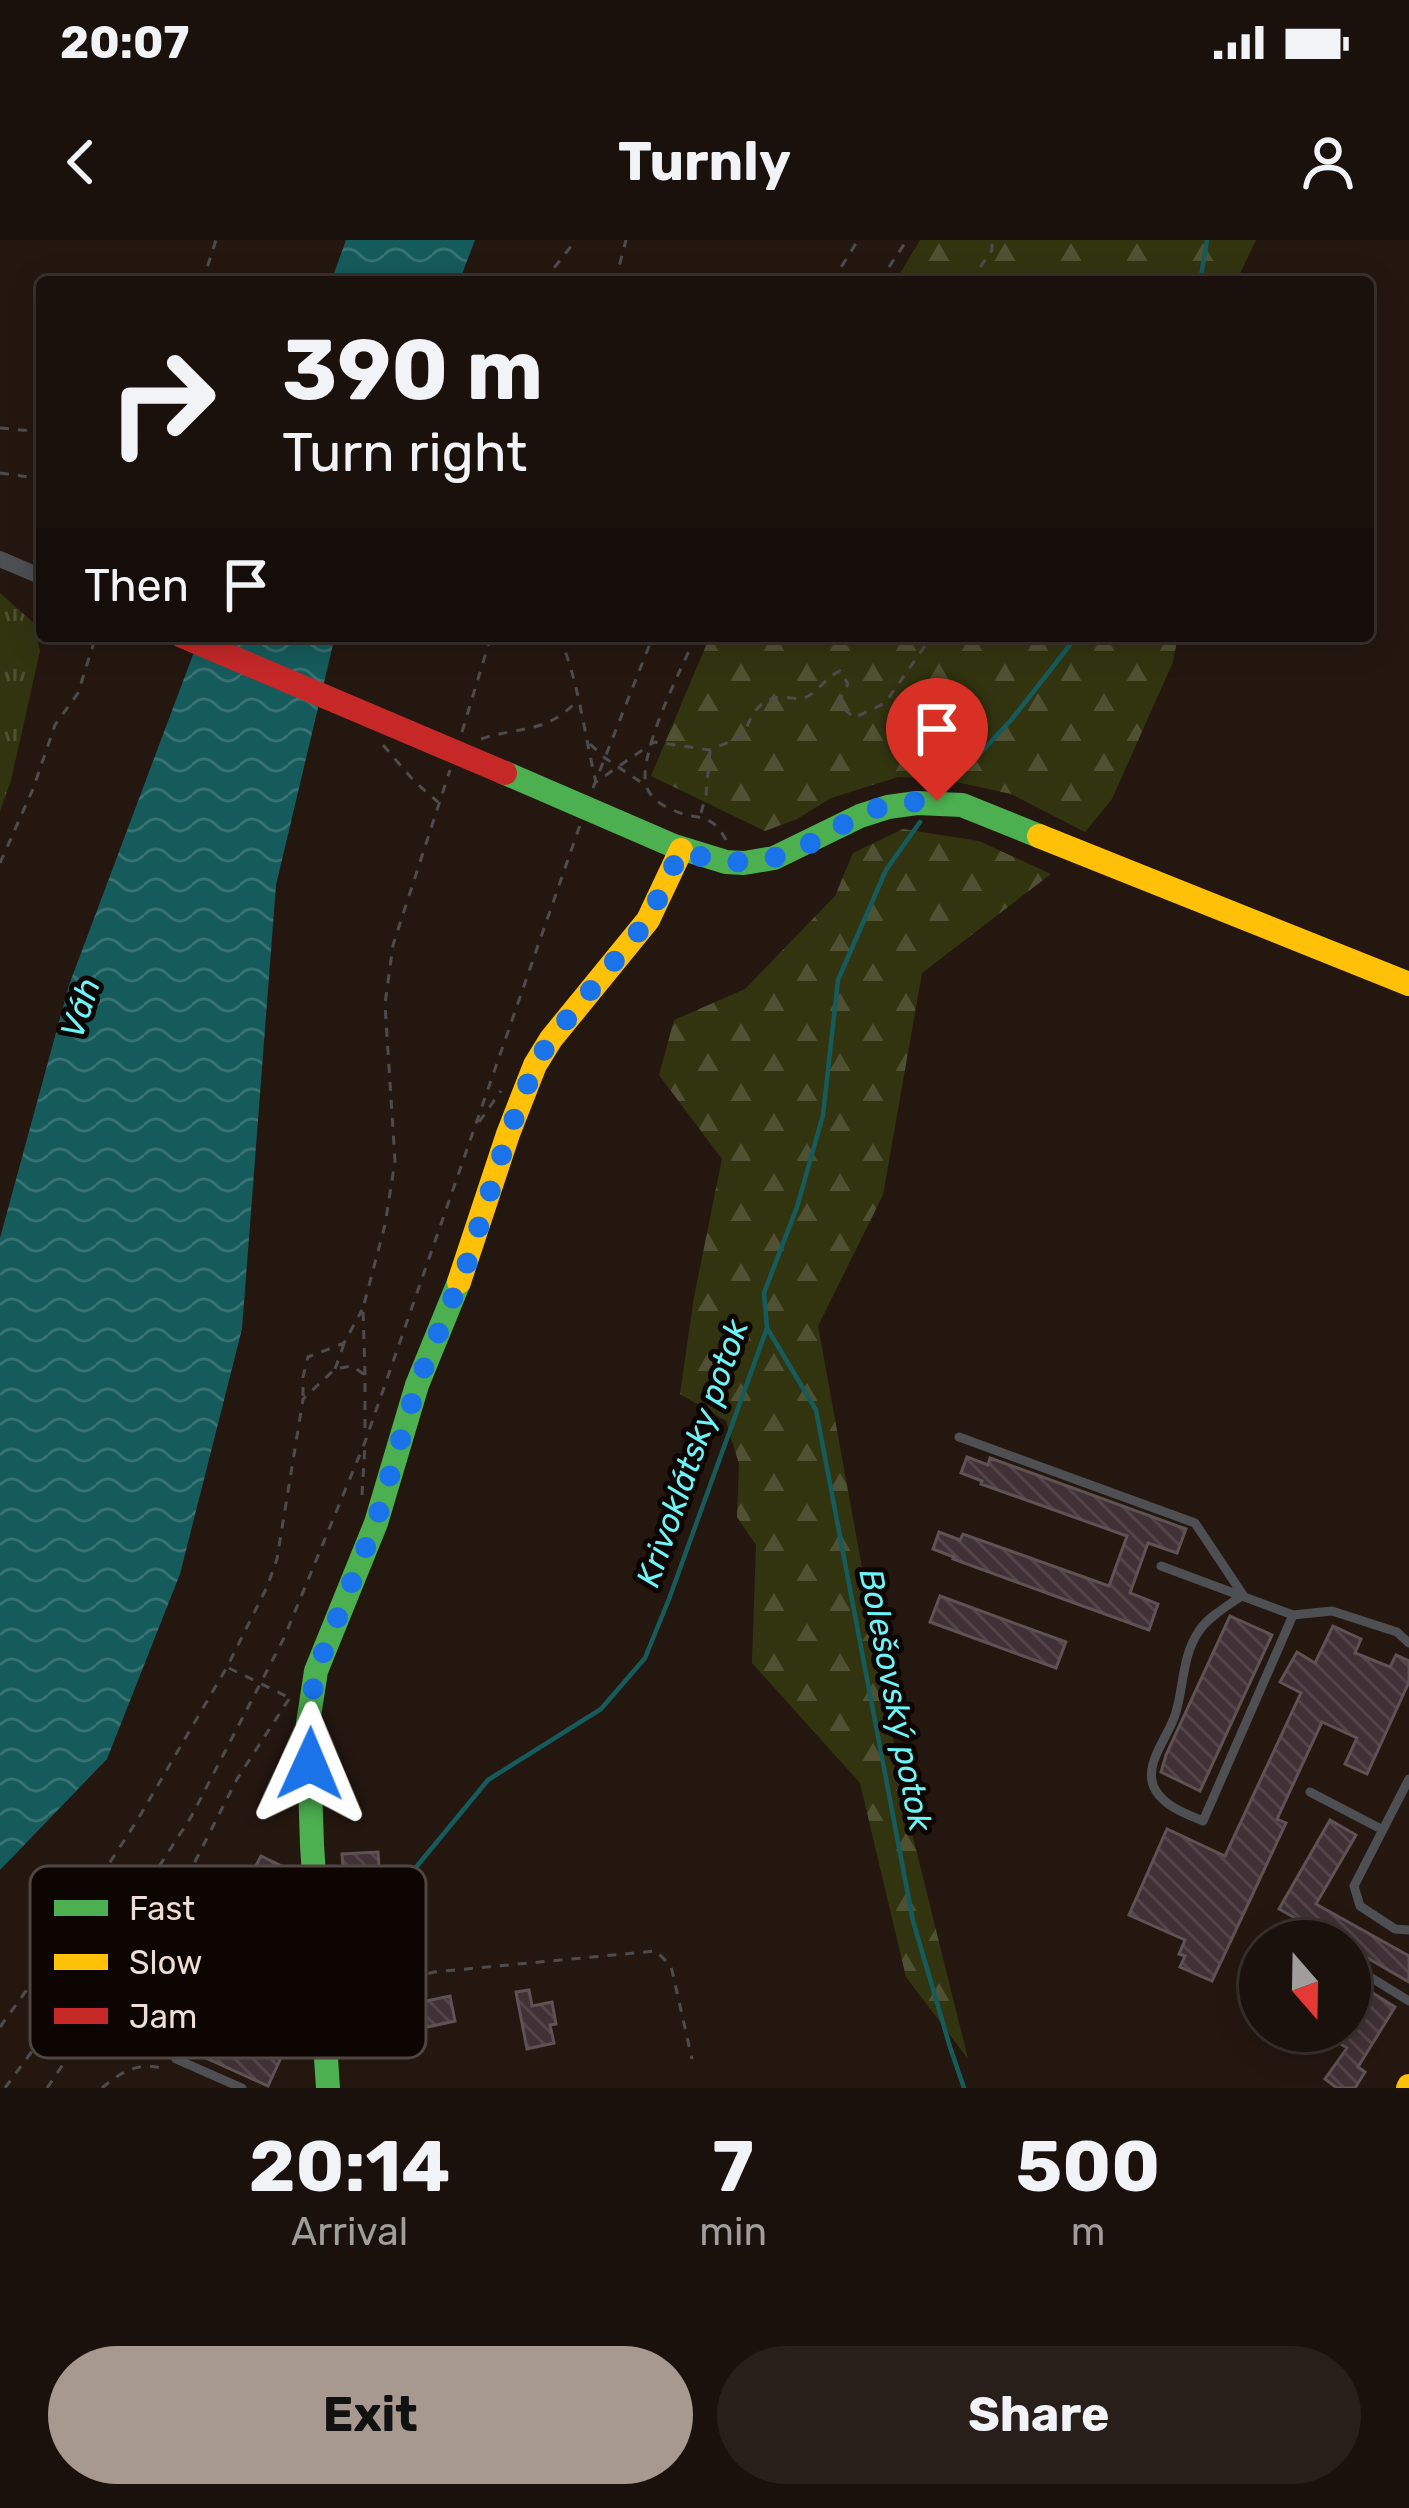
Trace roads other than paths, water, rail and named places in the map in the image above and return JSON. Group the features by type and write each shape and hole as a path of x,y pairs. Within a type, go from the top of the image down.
{"street":[{"path":"0,559 36,574"},
{"path":"196,642 710,860 762,861 784,855 890,805 937,801 962,805 1409,984"},
{"path":"315,1866 308,1723 316,1671 376,1522 417,1385 468,1261 535,1065 648,920 681,850"},
{"path":"325,2058 328,2088"}],"lane":[{"path":"959,1437 1195,1523 1243,1595"},
{"path":"1161,1566 1294,1615 1333,1611 1396,1632 1409,1643"},
{"path":"1243,1595 1200,1629 1181,1674 1176,1714 1154,1760 1151,1779 1156,1793 1173,1808 1203,1822 1294,1615"},
{"path":"1408,1786 1354,1886 1360,1906 1395,1929 1409,1930"},
{"path":"1310,1792 1383,1830"},
{"path":"1371,1978 1409,2001"},
{"path":"176,2059 242,2088"}],"water":[{"path":"346,240 475,240 461,276 333,276"},
{"name":"Váh","path":"198,642 334,642 276,885 242,1329 180,1574 107,1759 0,1870 0,1238 69,985"}],"waterway":[{"name":"Krivoklátsky potok","path":"1201,276 1207,240"},
{"name":"Krivoklátsky potok","path":"957,778 1012,719 1072,642"},
{"name":"Krivoklátsky potok","path":"417,1866 488,1780 601,1709 645,1658 767,1328 764,1293 797,1207 823,1115 838,980 886,870 920,822"},
{"name":"Bolešovský potok","path":"767,1328 816,1410 913,1921 964,2088"}]}
